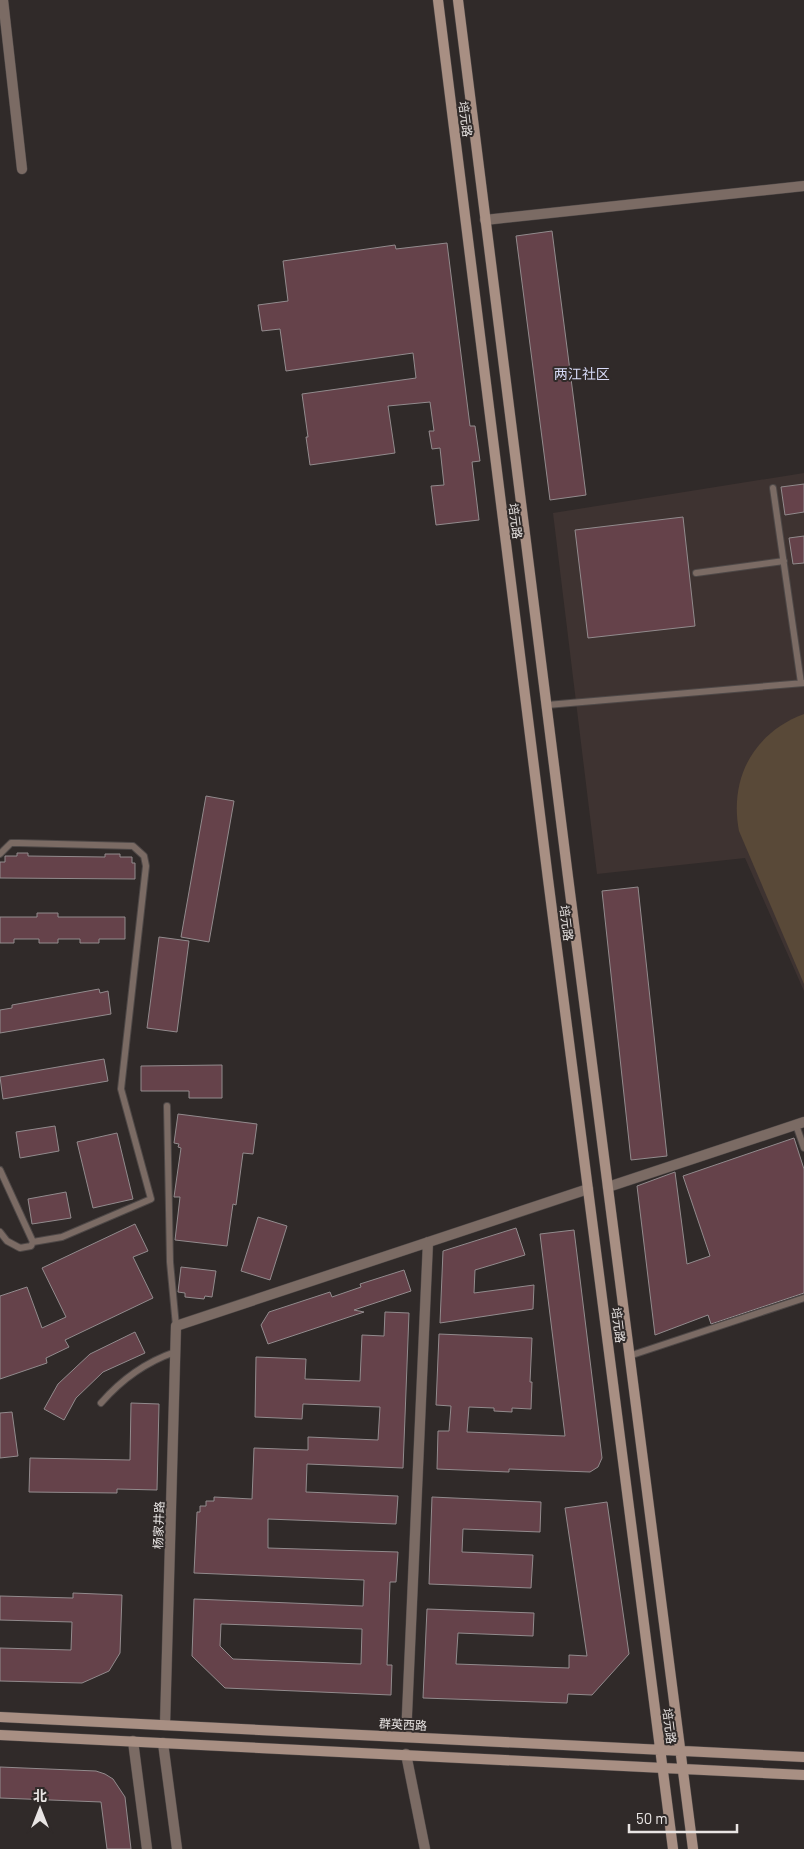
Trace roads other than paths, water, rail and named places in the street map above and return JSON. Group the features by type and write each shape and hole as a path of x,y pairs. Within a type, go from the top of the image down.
{"main road":[{"name":"培元路","path":"438,0 588,1189 674,1849"},
{"name":"培元路","path":"458,0 546,705 693,1849"},
{"name":"群英西路","path":"0,1717 804,1757"},
{"path":"0,1735 804,1775"}],"street":[{"path":"3,0 22,169"},
{"path":"485,220 804,186"},
{"path":"608,1187 800,1123"},
{"path":"176,1326 588,1189"},
{"path":"406,1736 428,1242"},
{"name":"杨家井路","path":"165,1725 176,1326"},
{"path":"133,1741 147,1849"},
{"path":"163,1743 177,1849"},
{"path":"406,1754 425,1849"}],"lane":[{"path":"546,705 802,683 773,488"},
{"path":"696,573 784,561"},
{"path":"0,854 11,844 19,843 133,846 144,856 146,866 120,1089 151,1199 62,1237 33,1242 31,1246 20,1248 7,1241 0,1232"},
{"path":"167,1106 170,1262 176,1326"},
{"path":"800,1123 804,1148"},
{"path":"0,1170 33,1242"},
{"path":"629,1356 804,1298"},
{"path":"101,1403 116,1387 143,1367 175,1352"}],"district":[{"name":"两江社区","path":"582,373"}]}
